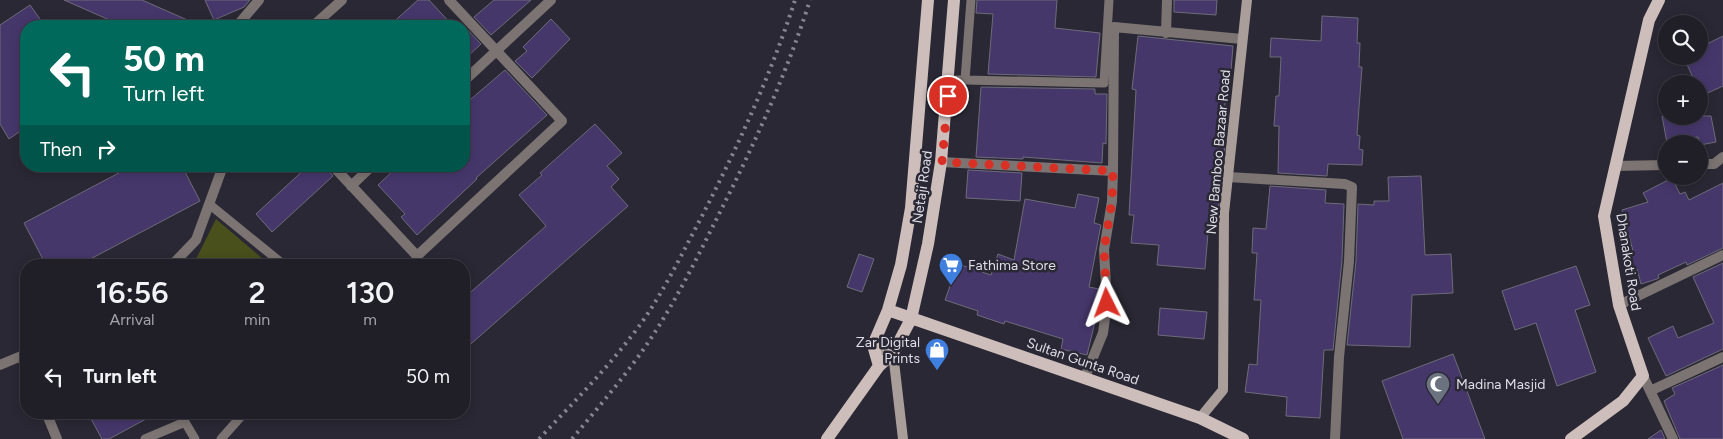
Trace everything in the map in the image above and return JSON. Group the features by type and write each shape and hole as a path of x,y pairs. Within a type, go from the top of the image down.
{"main road":[{"name":"Netaji Road","path":"873,345 888,310 901,264 911,208 928,0"},
{"name":"Netaji Road","path":"827,439 879,366 894,359 911,319 928,244 942,162 954,0"},
{"name":"Dhanakoti Road","path":"1643,376 1619,305 1604,216 1648,20 1659,0"},
{"name":"Sultan Gunta Road","path":"888,310 1200,418 1243,439"},
{"path":"873,345 879,366"},
{"path":"1571,439 1623,401 1643,376"}],"street":[{"path":"242,20 260,0"},
{"path":"320,20 342,0"},
{"path":"449,0 468,20"},
{"path":"470,75 551,0"},
{"path":"1166,33 1167,0"},
{"name":"New Bamboo Bazaar Road","path":"1200,418 1224,390 1224,213 1247,0"},
{"path":"338,172 417,256 562,121 470,22"},
{"path":"1085,377 1103,333 1107,303 1104,250 1112,201 1114,27 1242,39"},
{"path":"1708,164 1714,164 1723,157"},
{"path":"942,162 1113,171"},
{"path":"1615,166 1658,165"},
{"path":"178,259 196,240 221,172"},
{"path":"351,186 366,172"},
{"path":"1228,177 1345,184 1352,187 1349,261 1335,439"},
{"path":"1619,305 1723,255"},
{"path":"873,345 894,359 903,439"},
{"path":"0,365 20,357"},
{"path":"1650,391 1723,357"},
{"path":"1643,376 1673,439"},
{"path":"49,419 57,439"}],"lane":[{"path":"965,80 972,0"},
{"path":"948,80 1104,83 1109,0"},
{"path":"209,204 277,259"},
{"path":"183,419 195,439"},
{"path":"221,439 239,419"},
{"path":"145,439 185,422"}],"green space":[{"path":"216,219 263,259 196,259"}],"building":[{"path":"64,0 142,0 187,20 109,20"},
{"path":"205,0 250,0 244,7 214,20"},
{"path":"418,0 429,0 447,20 396,20"},
{"path":"494,0 531,0 491,35 474,17"},
{"path":"977,0 1057,0 1055,28 1100,33 1096,77 988,74 993,14 976,13"},
{"path":"1174,0 1217,0 1216,15 1174,12"},
{"path":"30,5 41,20 20,20 20,131 9,139 0,124 0,25"},
{"path":"1322,16 1358,18 1357,43 1360,43 1359,67 1362,67 1357,135 1360,136 1359,149 1363,150 1362,165 1328,164 1327,176 1278,173 1279,126 1274,126 1276,96 1279,96 1281,57 1270,57 1271,38 1321,41"},
{"path":"551,19 570,39 532,78 515,61 527,51 523,47"},
{"path":"470,32 481,44 470,54"},
{"path":"1138,36 1233,46 1230,83 1227,83 1224,115 1228,115 1217,222 1209,221 1205,269 1157,265 1159,245 1131,243 1134,215 1129,215 1136,90 1132,89"},
{"path":"1723,36 1723,86 1708,93 1708,75 1692,75 1687,65 1708,65 1708,44"},
{"path":"505,70 547,115 476,178 417,235 401,217 405,214 378,185 392,172 470,172 470,100"},
{"path":"981,87 1095,89 1095,94 1107,94 1106,144 1103,143 1102,163 1023,157 1023,159 976,157"},
{"path":"1708,116 1711,116 1716,142 1708,144 1708,135 1666,135 1664,125 1708,125"},
{"path":"595,124 622,153 607,166 619,179 611,187 628,206 470,345 470,293 546,226 519,195 542,175 540,173"},
{"path":"968,170 1022,173 1020,201 966,198"},
{"path":"121,172 185,172 200,201 90,259 43,259 24,223"},
{"path":"302,172 330,172 333,176 272,232 256,214"},
{"path":"1421,176 1425,255 1451,254 1453,293 1412,295 1410,347 1347,345 1356,261 1358,204 1374,205 1374,201 1389,201 1388,177"},
{"path":"1723,183 1723,248 1687,265 1686,262 1658,275 1659,278 1657,279 1641,284 1637,269 1634,269 1629,253 1633,251 1622,210 1648,202 1643,193 1658,185 1676,185 1680,194 1685,192 1689,200"},
{"path":"1270,186 1326,190 1325,203 1344,204 1342,260 1333,350 1324,350 1320,418 1286,416 1287,397 1245,392 1249,364 1257,365 1261,300 1254,300 1257,253 1252,253 1253,228 1266,229"},
{"path":"1078,194 1099,198 1094,223 1101,225 1089,287 1099,289 1100,301 1087,355 1061,349 1063,339 1005,321 1004,324 977,315 978,311 945,300 958,264 991,275 998,254 1014,260 1025,199 1075,208"},
{"path":"859,254 874,259 862,292 847,287"},
{"path":"1723,263 1723,349 1666,376 1648,338 1673,326 1678,338 1714,323 1693,277"},
{"path":"1576,266 1590,305 1575,310 1596,372 1557,386 1536,323 1515,330 1502,291"},
{"path":"1160,308 1207,312 1204,339 1158,335"},
{"path":"1453,354 1485,439 1403,439 1382,381"},
{"path":"1723,365 1723,439 1680,439 1664,401 1675,394 1672,388"},
{"path":"91,419 146,419 109,439 102,439"},
{"path":"1661,430 1665,439 1648,439"}],"railway":[{"path":"539,439 586,390 619,351 659,295 728,165 775,56 795,0"},
{"path":"572,439 643,350 684,283 757,135 791,55 810,0"}],"place":[{"name":"Fathima Store","path":"951,286"},
{"name":"Zar Digital Prints","path":"937,371"},
{"name":"Madina Masjid","path":"1438,405"}],"route":[{"path":"948,96 942,162 1113,171 1112,201 1104,250 1107,303"}]}
